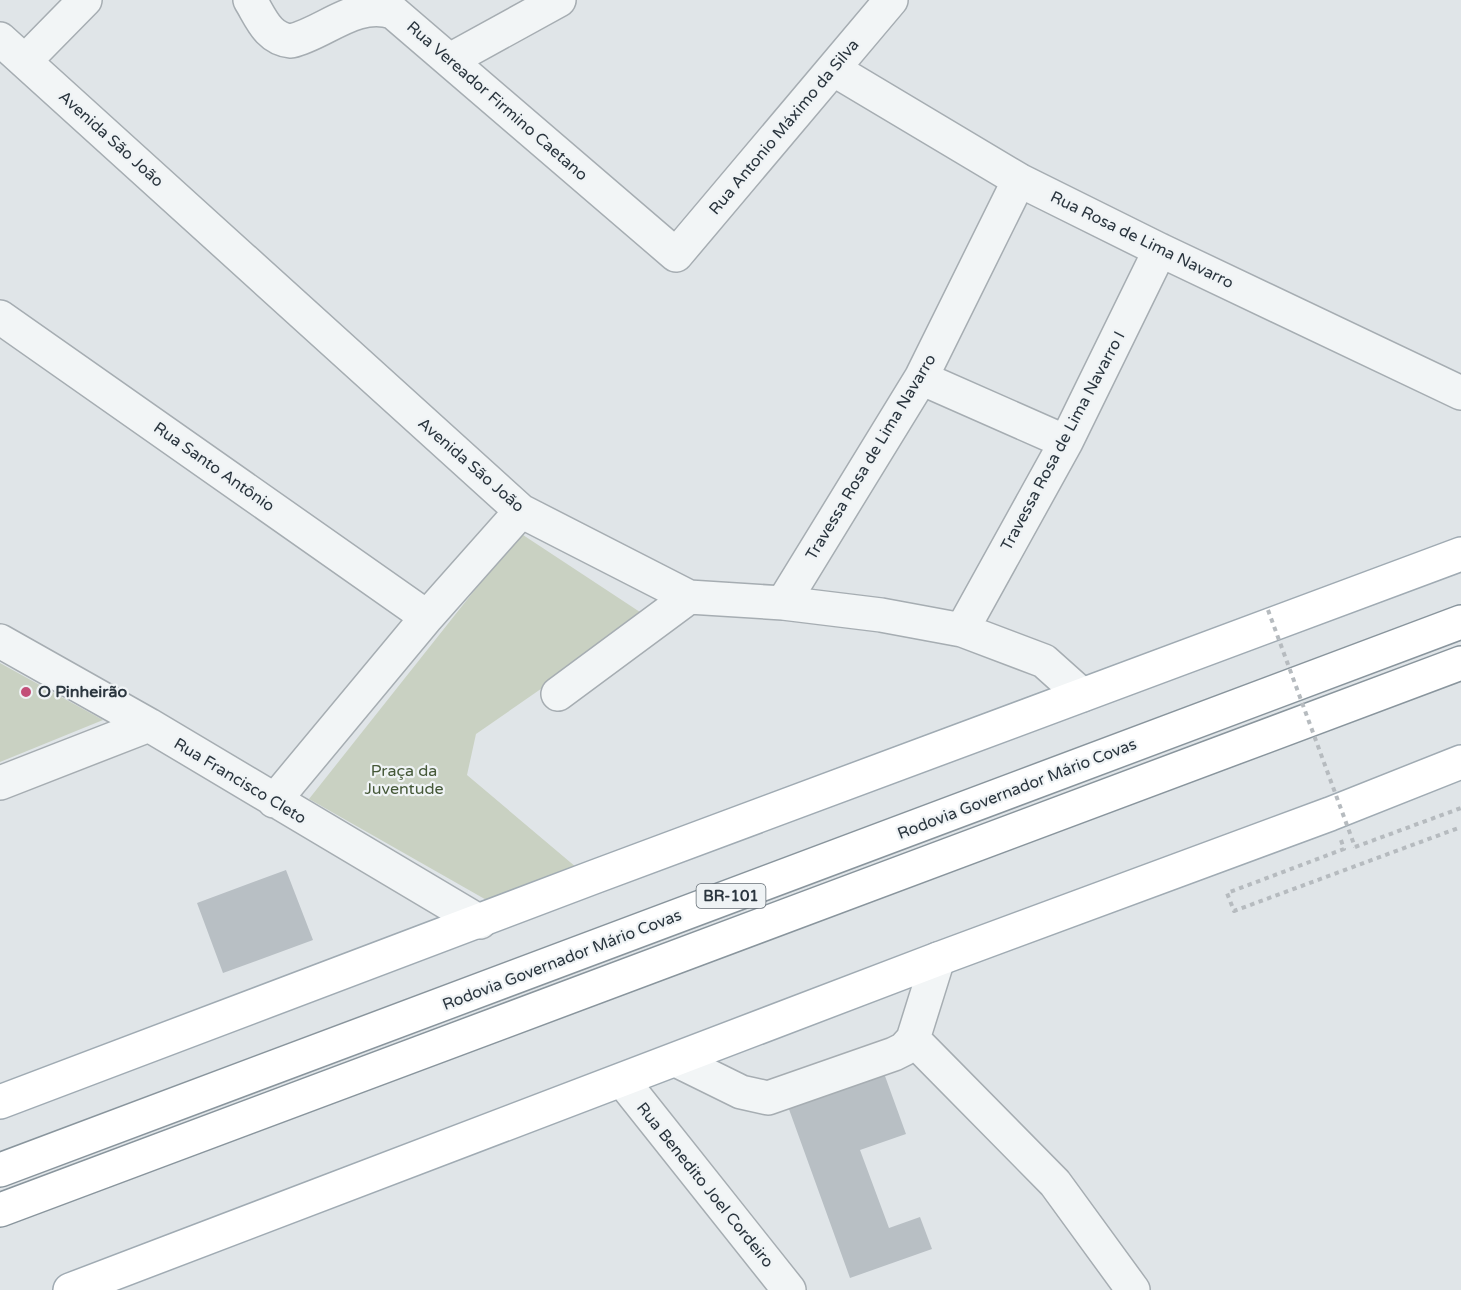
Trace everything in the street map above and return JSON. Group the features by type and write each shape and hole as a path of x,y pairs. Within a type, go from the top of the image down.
{"main road":[{"path":"0,1102 605,873 1461,554"},
{"name":"Rodovia Governador Mário Covas","path":"0,1170 1461,622"},
{"name":"BR-101","path":"0,1210 1461,663"},
{"path":"70,1290 938,959 1330,814 1461,762"}],"street":[{"path":"25,61 85,0"},
{"name":"Rua Vereador Firmino Caetano","path":"250,0 270,33 280,40 303,38 350,15 378,7 393,12 676,255"},
{"path":"450,60 559,0"},
{"name":"Rua Antonio Máximo da Silva","path":"676,255 891,0"},
{"name":"Avenida São João","path":"0,39 521,511 688,597 783,603 881,615 962,630 1044,661 1082,695"},
{"name":"Rua Rosa de Lima Navarro","path":"833,69 1019,180 1160,250 1461,393"},
{"name":"Travessa Rosa de Lima Navarro","path":"783,603 921,378 1019,180"},
{"name":"Travessa Rosa de Lima Navarro I","path":"962,630 1066,442 1160,250"},
{"name":"Rua Santo Antônio","path":"0,317 427,617"},
{"path":"921,378 1066,442"},
{"path":"274,801 427,617 521,511"},
{"path":"558,694 688,597"},
{"name":"Rua Francisco Cleto","path":"0,640 480,922"},
{"path":"0,783 149,726"},
{"path":"676,1060 741,1092 768,1098 894,1054 904,1049 913,1039 938,959"},
{"path":"913,1039 1055,1183 1133,1290"},
{"name":"Rua Benedito Joel Cordeiro","path":"622,1080 789,1290"}],"path":[{"path":"1268,610 1355,847 1461,808"},
{"path":"1344,849 1227,893 1234,911 1461,827"}],"green space":[{"name":"Praça da Juventude","path":"520,533 646,616 476,734 467,775 583,873 497,906 309,799"},
{"name":"O Pinheirão","path":"0,663 103,720 0,762"}],"building":[{"path":"286,870 313,940 223,973 197,903"},
{"path":"881,1065 906,1134 860,1150 889,1228 920,1217 932,1249 850,1278 786,1101"}],"place":[{"name":"O Pinheirão","path":"26,692"}]}
